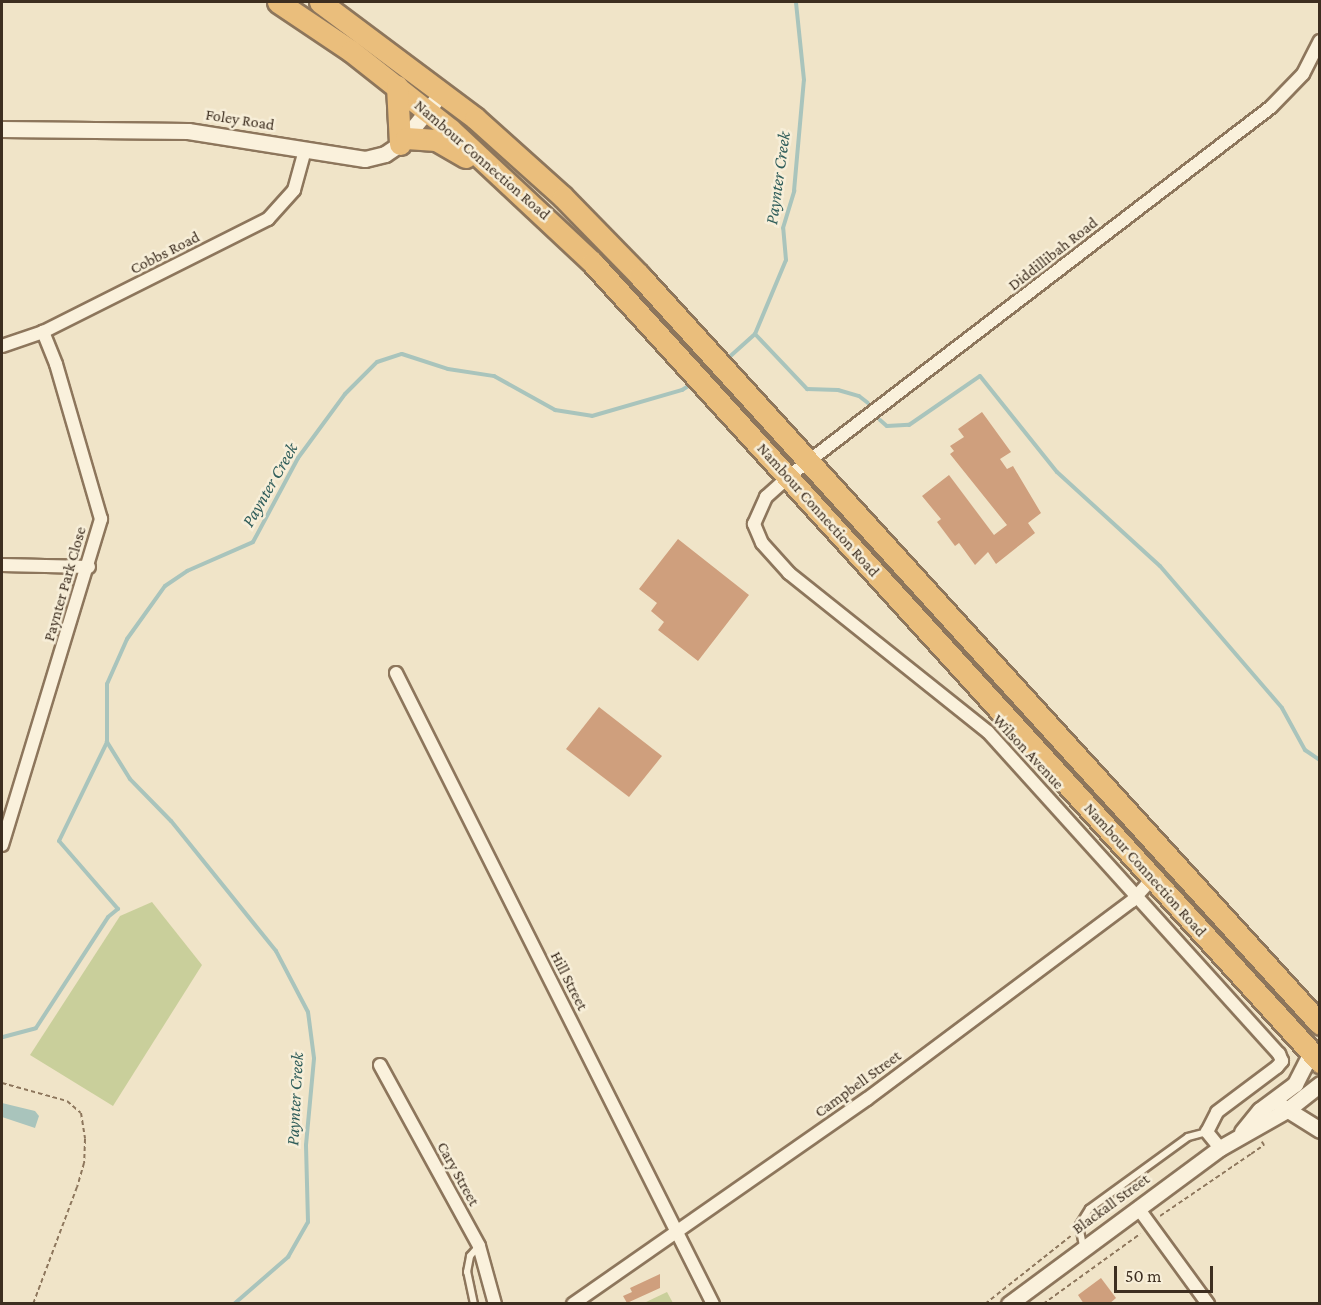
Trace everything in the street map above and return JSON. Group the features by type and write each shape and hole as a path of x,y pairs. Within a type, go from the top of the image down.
{"highway":[{"name":"Nambour Connection Road","path":"278,2 397,86 428,111 526,198 592,262 1152,879 1317,1050"},
{"name":"Nambour Connection Road","path":"320,2 443,91 554,189 700,342 1320,1024"},
{"path":"397,86 403,141 436,140 457,149 484,172 526,198"}],"street":[{"name":"Diddillibah Road","path":"788,477 1271,107 1303,74 1319,45"},
{"name":"Foley Road","path":"2,129 188,131 365,159 385,154 403,141 443,91"},
{"name":"Cobbs Road","path":"2,346 43,332 268,219 294,190 305,150"},
{"name":"Paynter Park Close","path":"2,845 89,567 101,519 56,364 43,332"},
{"name":"Wilson Avenue","path":"788,477 766,497 756,514 756,534 768,552 789,573 968,713 1282,1061 1217,1112 1208,1132"},
{"path":"2,565 89,567"},
{"name":"Hill Street","path":"396,673 713,1304"},
{"name":"Campbell Street","path":"573,1304 867,1099 1136,897 1152,879"},
{"path":"1301,1005 1317,1050"},
{"name":"Blackall Street","path":"1238,1138 1272,1101 1295,1084 1317,1050"},
{"name":"Cary Street","path":"380,1065 479,1246 495,1304"},
{"name":"Blackall Street","path":"1009,1304 1083,1247 1220,1148 1287,1110 1320,1084"},
{"path":"1272,1101 1320,1131"},
{"path":"1208,1132 1220,1148"},
{"path":"1138,1208 1208,1304"}],"lane":[{"path":"1083,1247 1079,1225 1089,1209 1188,1137 1208,1132"},
{"path":"474,1304 466,1272 470,1256 479,1246"}],"path":[{"path":"2,1083 68,1101 81,1113 85,1139 84,1163 77,1186 33,1304"},
{"path":"985,1304 1080,1231"}],"green space":[{"path":"152,902 202,965 113,1106 30,1055 120,916"},
{"path":"667,1292 673,1303 644,1303"}],"water":[{"path":"2,1103 35,1111 39,1116 35,1128 2,1117"}],"building":[{"path":"982,412 1011,452 1000,459 1007,469 1013,466 1041,513 1028,523 1035,533 996,564 988,552 975,565 959,543 955,546 937,522 941,519 922,496 949,475 994,535 1007,525 950,454 954,451 950,446 964,437 958,429"},
{"path":"678,539 749,595 698,661 658,630 664,622 651,611 657,603 639,589"},
{"path":"599,707 662,756 629,797 566,749"},
{"path":"660,1274 660,1288 627,1303 623,1296 632,1292 630,1288"},
{"path":"1101,1278 1116,1298 1109,1304 1084,1304 1078,1295"}],"waterway":[{"name":"Paynter Creek","path":"726,360 755,334 786,260 783,228 794,191 804,80 796,2"},
{"path":"755,334 807,389 838,390 859,396 868,403"},
{"name":"Paynter Creek","path":"234,1304 288,1257 308,1222 306,1145 314,1058 308,1012 276,951 171,821 130,779 107,742 107,684 127,639 165,586 187,571 253,542 298,458 345,394 377,362 402,354 448,369 494,376 555,410 592,416 682,390 693,383"},
{"path":"880,420 887,426 909,425 980,376 1057,472 1160,566 1282,708 1305,750 1320,760"},
{"path":"3,1037 36,1028 108,917 118,909 59,841 107,742"}]}
